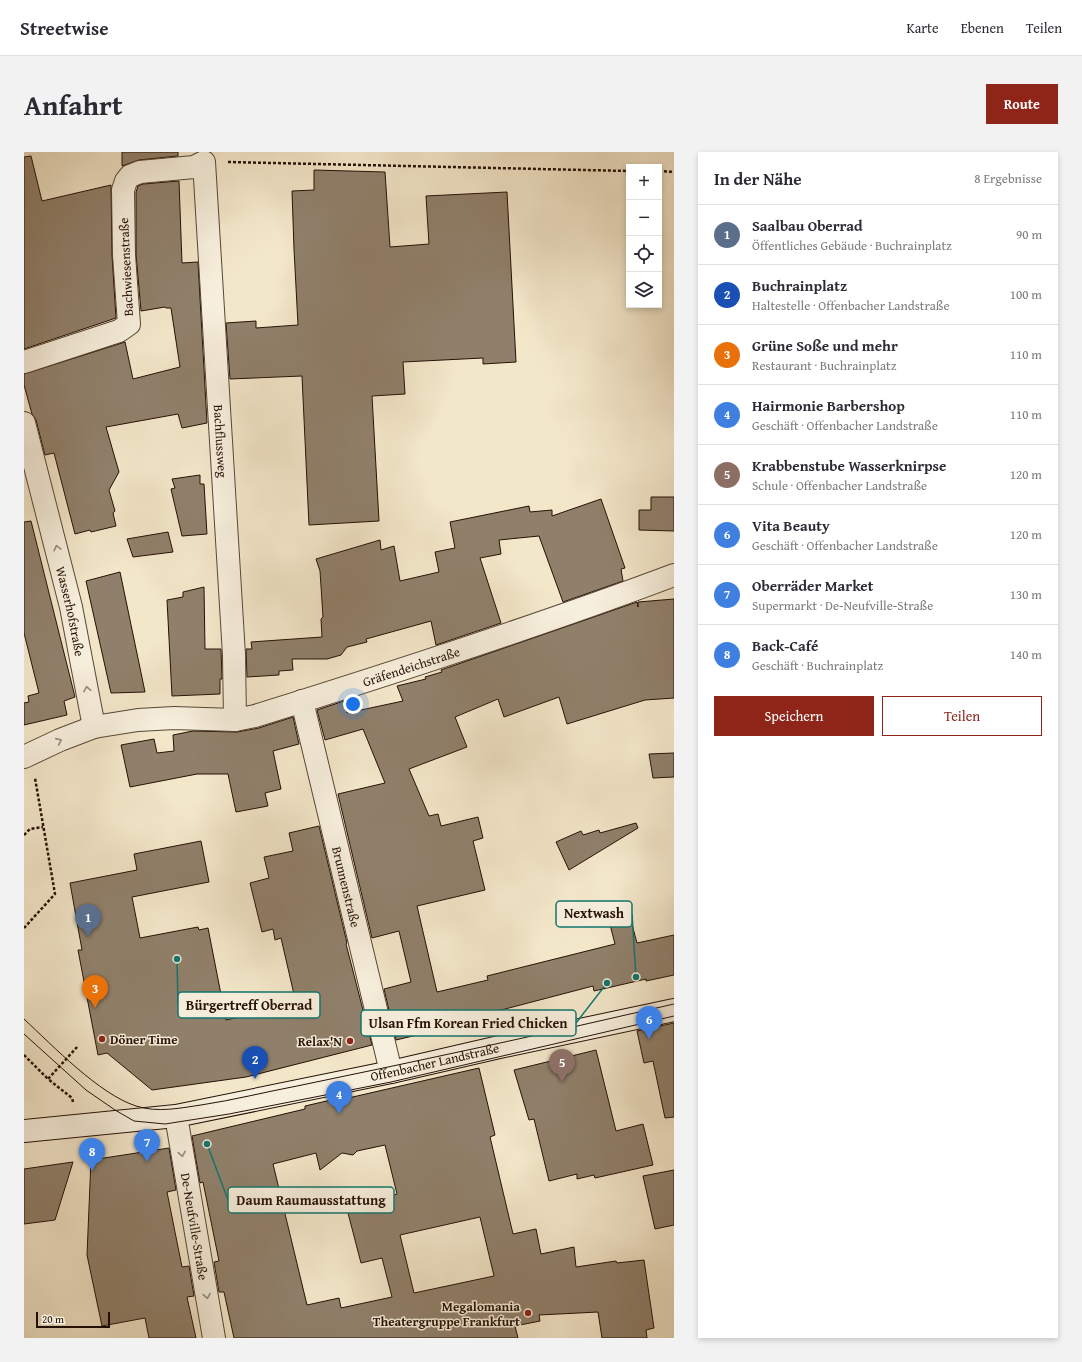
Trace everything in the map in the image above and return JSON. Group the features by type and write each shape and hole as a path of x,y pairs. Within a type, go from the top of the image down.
{"street":[{"name":"Bachwiesenstraße","path":"24,362 119,331 129,324 124,255 123,190 126,181 130,176 140,172 194,167 204,162"},
{"name":"Bachflussweg","path":"204,162 234,656 235,720"},
{"name":"Wasserhofstraße","path":"24,423 72,607 94,727"},
{"name":"Gräfendeichstraße","path":"94,727 138,720 174,718 235,720 255,716 400,670 674,575"},
{"name":"Brunnenstraße","path":"302,701 391,1072"},
{"path":"29,765 60,740 94,727"},
{"name":"Offenbacher Landstraße","path":"24,1131 176,1116 391,1072 674,1010"},
{"name":"De-Neufville-Straße","path":"176,1116 214,1338"}],"path":[{"path":"204,162 626,171"},
{"path":"662,171 674,172"},
{"path":"24,928 55,894 43,826 29,765"},
{"path":"24,835 30,829 43,826"},
{"path":"48,1079 78,1046"},
{"path":"24,1055 48,1079 72,1098 76,1126"}],"building":[{"path":"122,152 178,152 178,156 139,160 122,166"},
{"path":"31,156 42,201 111,185 112,255 116,318 24,349 24,157"},
{"path":"314,170 385,172 390,247 429,244 426,196 507,192 516,362 483,364 483,358 403,362 405,394 372,396 379,521 309,525 302,376 230,379 226,323 256,321 256,328 298,325 292,191 314,190"},
{"path":"179,181 182,263 198,262 207,423 182,428 178,414 106,427 119,472 109,490 115,511 113,513 116,526 75,534 54,453 45,455 36,420 32,414 24,385 24,374 125,342 133,379 180,367 171,308 165,307 141,311 136,254 136,192 138,186 143,184"},
{"path":"200,475 200,484 204,484 207,534 182,536 171,489 175,488 172,479"},
{"path":"651,497 674,497 674,531 639,530 639,510 651,510"},
{"path":"601,499 625,568 621,569 623,581 563,602 539,536 499,540 501,554 480,558 501,623 436,645 431,621 366,639 367,642 347,647 341,655 327,659 292,659 293,670 279,671 279,675 247,677 246,649 252,649 251,642 322,637 321,619 323,617 320,571 316,559 380,540 381,550 394,546 400,581 439,572 435,552 455,548 450,522 529,506 530,512 552,510 552,516"},
{"path":"31,521 75,697 64,701 67,715 24,725 24,703 29,702 28,696 39,693 24,633 24,522"},
{"path":"168,532 173,552 133,557 127,539"},
{"path":"120,572 145,692 111,693 86,581"},
{"path":"204,587 205,649 221,649 222,679 220,679 220,694 172,696 167,600 183,597 183,592"},
{"path":"674,599 674,698 645,700 567,724 559,697 504,717 498,699 455,717 467,747 409,769 429,816 438,814 441,826 478,817 483,838 473,841 485,890 417,906 437,992 488,980 487,976 615,944 608,917 629,913 637,943 674,935 674,975 646,981 646,979 594,991 593,986 467,1019 468,1023 396,1040 384,989 411,982 399,931 372,938 338,794 385,783 363,729 325,740 317,710 344,701 347,713 403,701 397,686 426,679 425,677 442,672 441,670 637,602 638,607 638,602"},
{"path":"293,717 299,744 273,751 281,789 265,793 268,806 236,812 228,774 197,774 130,787 121,745 154,739 157,753 174,751 173,735 193,731 237,732 259,728"},
{"path":"674,753 674,777 653,778 649,754"},
{"path":"636,823 638,828 569,870 556,842 581,831 583,835 599,830 600,833"},
{"path":"319,826 346,944 372,1045 246,1077 152,1090 107,1053 98,1055 78,950 82,950 70,883 137,870 134,854 201,841 209,882 132,897 140,938 198,927 199,930 208,928 226,1020 296,1003 281,938 275,940 273,929 262,932 250,883 269,878 264,857 293,851 289,833"},
{"path":"674,1023 674,1117 665,1118 653,1061 644,1063 637,1031"},
{"path":"596,1050 616,1131 643,1124 653,1165 595,1178 594,1175 577,1179 577,1174 549,1181 534,1119 529,1120 514,1070"},
{"path":"479,1068 495,1135 490,1137 513,1234 536,1229 541,1254 574,1247 576,1267 616,1261 617,1263 644,1260 654,1328 646,1330 647,1338 602,1338 598,1312 539,1315 540,1321 515,1326 518,1338 234,1338 224,1292 219,1292 214,1262 219,1261 203,1182 200,1183 192,1136 305,1109 305,1106 344,1097 344,1099","holes":["385,1145 397,1194 391,1196 393,1202 348,1213 361,1263 382,1258 392,1297 341,1308 339,1298 307,1305 273,1164 316,1153 320,1170 342,1153 353,1155 357,1151","480,1217 494,1276 414,1293 400,1235"]},
{"path":"169,1148 176,1190 167,1192 182,1267 189,1266 194,1296 187,1297 196,1338 149,1338 145,1318 102,1326 87,1255 91,1160"},
{"path":"73,1162 55,1220 24,1224 24,1169"},
{"path":"674,1170 674,1225 655,1229 643,1176"}],"tram line":[{"path":"24,1019 62,1055 107,1091 136,1106 161,1110 213,1103 486,1046 674,1004"},
{"path":"24,1034 86,1090 115,1110 134,1121 165,1124 229,1114 391,1082 674,1016"}],"place":[{"name":"Saalbau Oberrad","path":"88,937"},
{"name":"Bürgertreff Oberrad","path":"177,959"},
{"name":"Nextwash","path":"636,977"},
{"name":"Ulsan Ffm Korean Fried Chicken","path":"607,983"},
{"name":"Grüne Soße und mehr","path":"95,1008"},
{"name":"Döner Time","path":"102,1039"},
{"name":"Vita Beauty","path":"649,1039"},
{"name":"Relax'N","path":"350,1041"},
{"name":"Buchrainplatz","path":"255,1079"},
{"name":"Krabbenstube Wasserknirpse","path":"562,1082"},
{"name":"Hairmonie Barbershop","path":"339,1114"},
{"name":"Daum Raumausstattung","path":"207,1144"},
{"name":"Oberräder Market","path":"147,1162"},
{"name":"Back-Café","path":"92,1171"},
{"name":"Megalomania Theatergruppe Frankfurt","path":"528,1313"}]}
